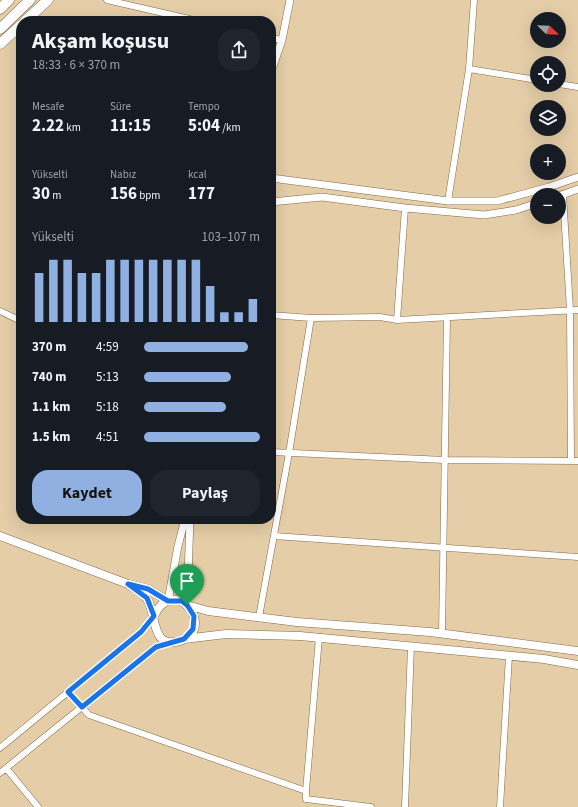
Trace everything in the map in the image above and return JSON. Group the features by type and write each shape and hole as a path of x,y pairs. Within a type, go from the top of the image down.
{"highway":[{"path":"0,9 9,0"},
{"path":"0,29 30,0"},
{"path":"30,16 48,0"},
{"path":"0,44 16,30"}],"main road":[{"path":"0,536 128,584 148,589 168,601 182,601 192,610 194,622 190,634 184,639"},
{"path":"128,584 147,598 154,616 155,630 165,640 171,642 226,634 319,638 509,656 578,665"},
{"path":"154,616 157,609 168,601"},
{"path":"187,605 208,611 442,633 578,651"}],"street":[{"path":"106,0 176,16"},
{"path":"276,57 282,40 290,0"},
{"path":"448,201 468,69 474,0"},
{"path":"276,39 282,40"},
{"path":"468,69 530,79"},
{"path":"566,85 578,87"},
{"path":"276,179 448,201 497,201 549,187 578,177"},
{"path":"566,193 578,189"},
{"path":"276,202 322,197 405,208 484,215 516,210 530,205"},
{"path":"396,320 405,208"},
{"path":"276,453 445,460 575,461 570,310 563,224"},
{"path":"276,315 311,318 380,317 396,320 578,310"},
{"path":"0,311 16,319"},
{"path":"259,617 289,454 311,318"},
{"path":"442,633 447,318"},
{"path":"168,601 184,524"},
{"path":"187,605 190,524"},
{"path":"274,536 444,549 578,557"},
{"path":"0,748 141,632 154,616"},
{"path":"319,638 306,799 371,807"},
{"path":"0,773 156,647 171,642"},
{"path":"405,807 411,646"},
{"path":"500,807 509,656"},
{"path":"68,692 89,715 306,791"},
{"path":"6,768 38,807"}],"route":[{"path":"128,584 148,589 168,601 182,601 187,605 192,610 194,622 193,629 184,639 156,647 82,707 68,692 141,632 154,616 147,598 128,584"}]}
